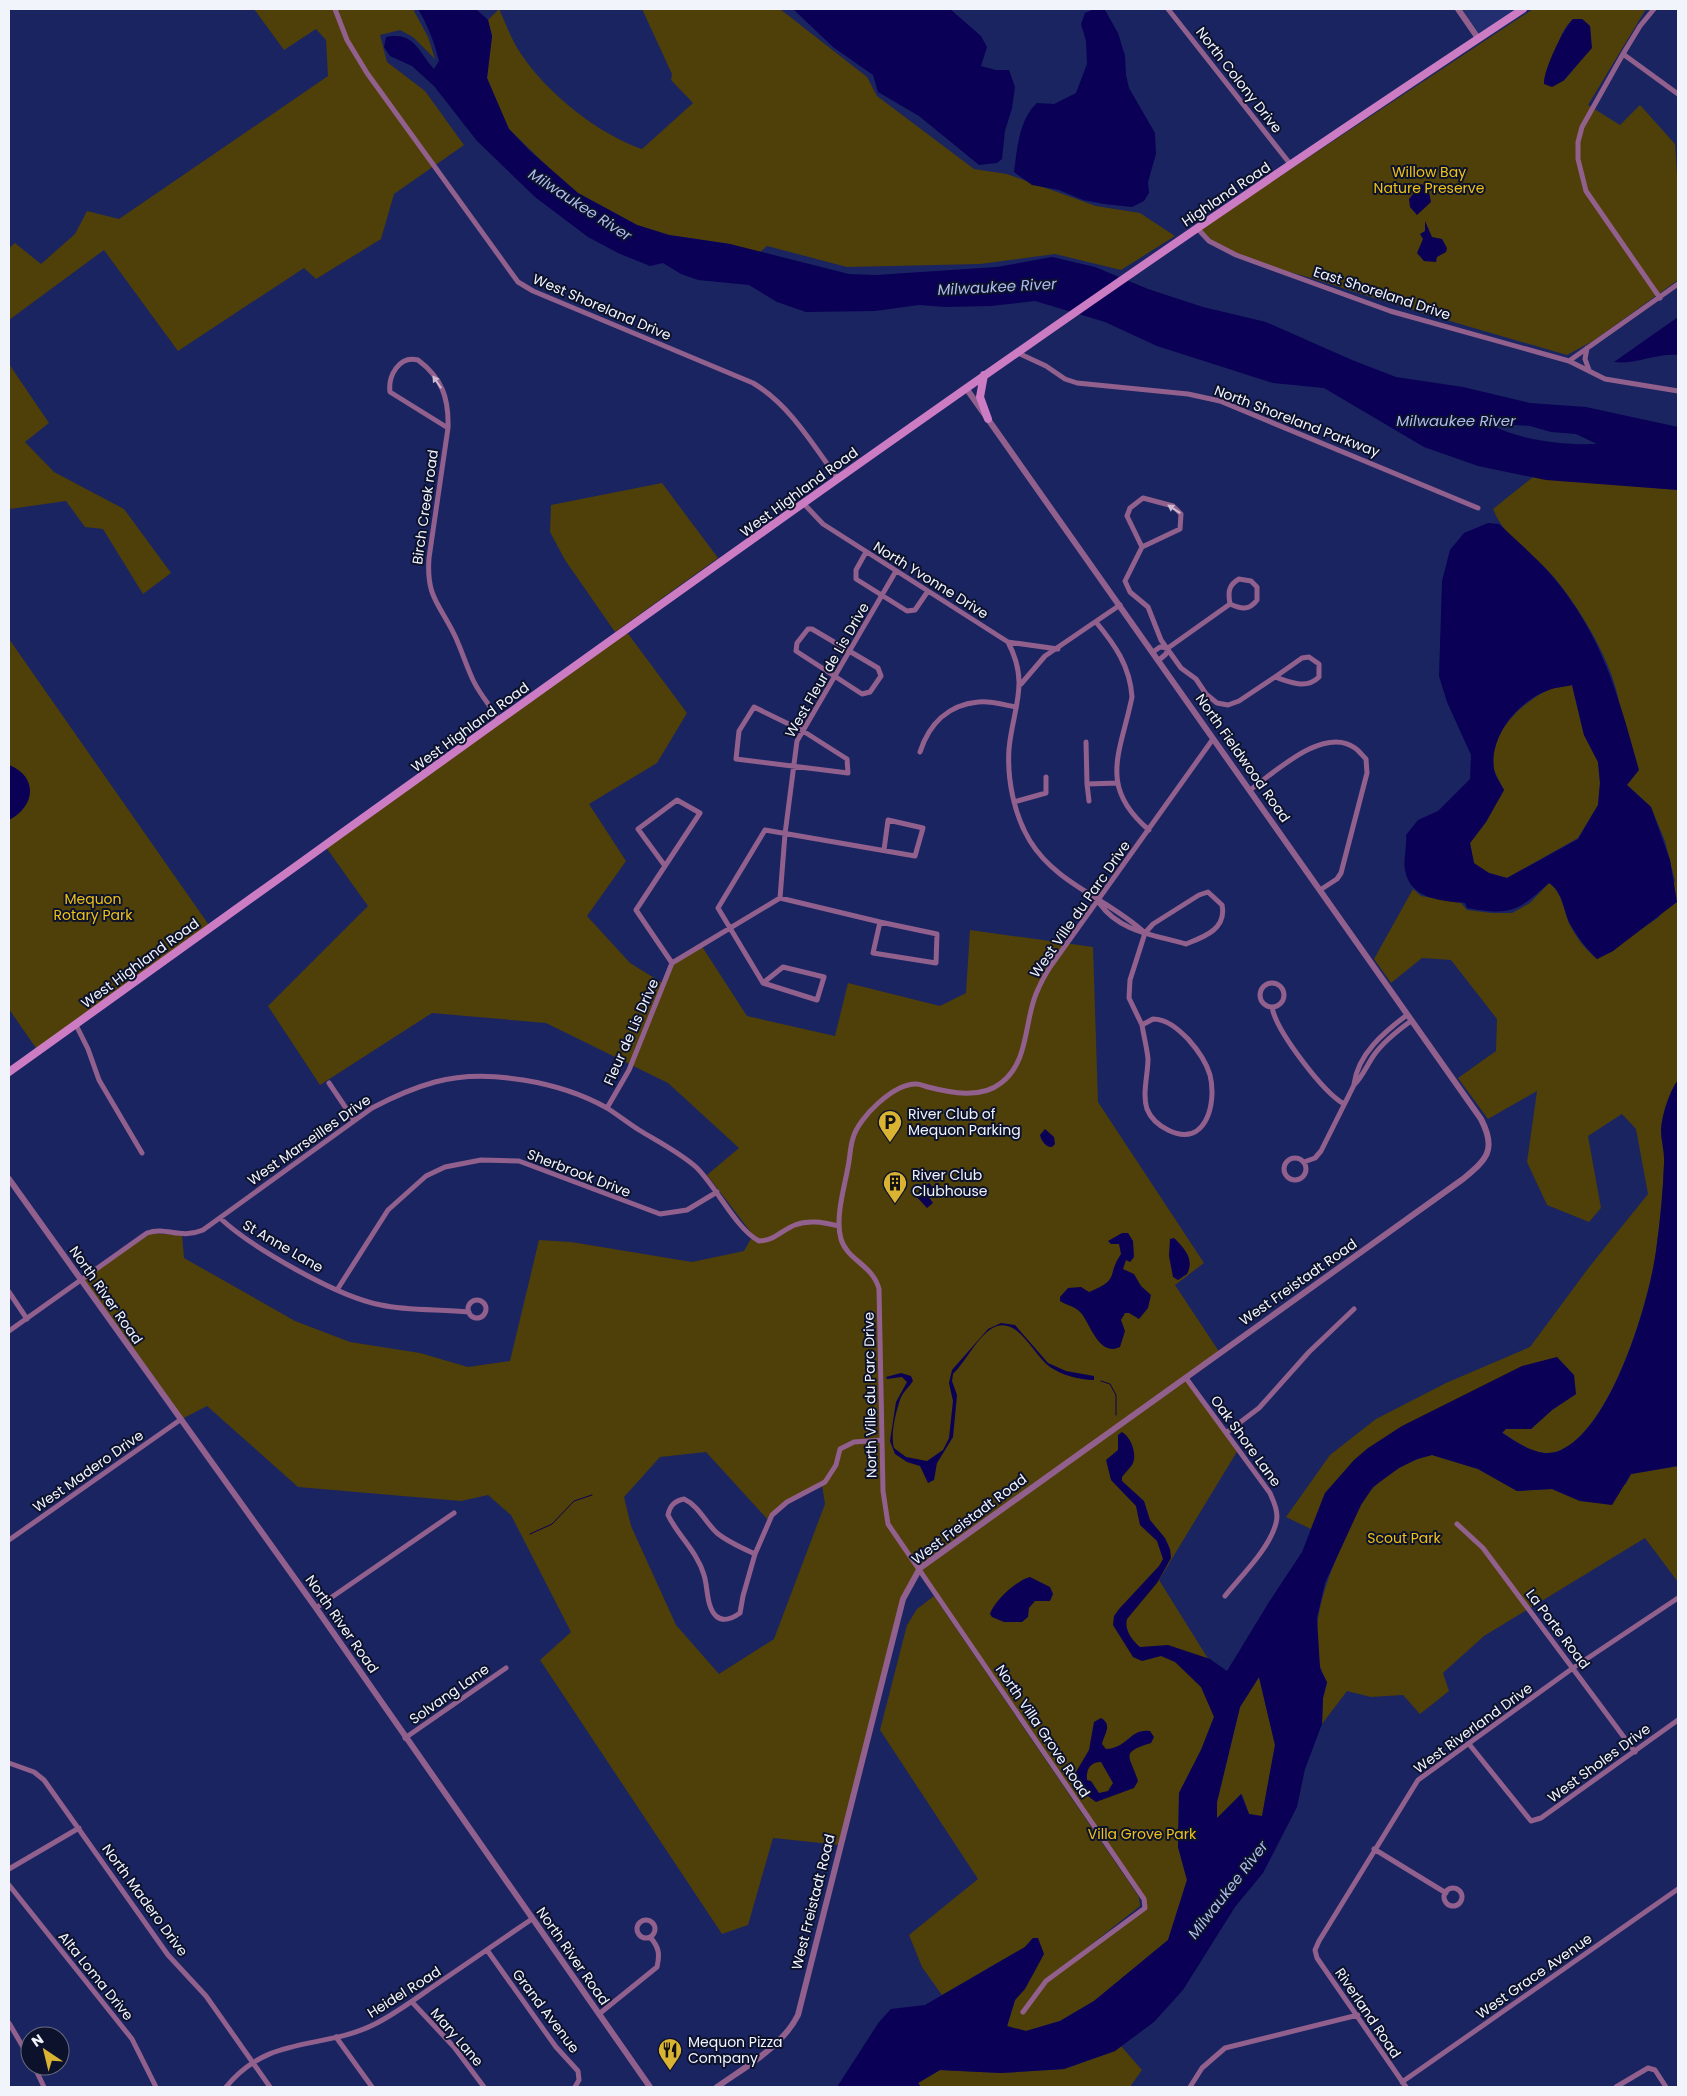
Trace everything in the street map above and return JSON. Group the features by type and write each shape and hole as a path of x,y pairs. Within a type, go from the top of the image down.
{"main road":[{"name":"Highland Road","path":"945,403 1197,228 1523,9"},
{"path":"985,374 980,397 988,418"},
{"name":"West Highland Road","path":"9,1072 945,403"}],"street":[{"name":"West Shoreland Drive","path":"334,9 347,40 367,73 518,282 537,292 753,383 766,391 777,399 786,410 838,479"},
{"name":"North Colony Drive","path":"1168,9 1291,165"},
{"path":"1458,9 1478,38"},
{"path":"1654,9 1640,26 1582,127 1578,142 1578,159 1586,191 1660,298"},
{"path":"1623,54 1678,94"},
{"name":"East Shoreland Drive","path":"1197,228 1209,241 1236,255 1390,311 1569,360 1605,379 1678,391"},
{"path":"1569,360 1678,284"},
{"path":"1587,348 1586,359 1589,370"},
{"name":"North Shoreland Parkway","path":"1018,353 1046,366 1065,379 1077,383 1188,394 1220,401 1334,446 1478,508"},
{"name":"Birch Creek road","path":"448,428 390,392 389,382 394,369 404,361 418,360 427,367 442,389 449,406 448,428 428,577 434,602 455,636 475,683 500,721"},
{"name":"North Fieldwood Road","path":"966,388 1481,1119 1490,1136 1490,1146"},
{"path":"1142,547 1127,516 1130,508 1143,498 1173,506 1181,514 1180,529 1142,547 1125,581 1130,592 1148,607 1157,631 1181,668 1196,679 1206,694 1217,703 1228,705 1239,701 1302,658 1309,657 1319,664 1319,677 1309,684 1295,683 1275,677"},
{"name":"North Yvonne Drive","path":"804,504 815,518 1008,642 1058,649"},
{"path":"866,552 854,576 882,595 912,612 928,592"},
{"name":"West Fleur de Lis Drive","path":"780,898 785,834 797,741 896,571"},
{"path":"1246,579 1255,584 1258,595 1254,604 1244,609 1230,604 1229,590 1234,582 1246,579"},
{"path":"1159,660 1166,654 1168,648 1230,604"},
{"path":"1021,684 1045,656 1058,649 1120,605"},
{"path":"1096,622 1122,656 1132,685 1132,697 1115,771 1127,808 1149,830"},
{"path":"812,629 848,651 878,668 881,676 870,692 866,694 796,651 797,643 804,632 812,629"},
{"path":"1008,642 1015,656 1021,684 1009,748 1008,774 1014,802 1030,841 1047,862 1067,880 1125,917 1145,934 1186,944 1219,926 1223,919 1222,905 1208,892 1199,895 1153,924 1145,934 1130,980 1129,998 1142,1025 1148,1060 1146,1107 1153,1120 1172,1132 1183,1134 1199,1128 1210,1112 1213,1099 1209,1073 1203,1059 1195,1047 1172,1025 1161,1019 1153,1019 1142,1025"},
{"path":"1153,652 1160,647 1168,648"},
{"path":"920,752 926,736 940,718 952,709 980,701 1016,707"},
{"path":"754,708 803,731 848,759 848,772 736,760 740,731 754,708"},
{"name":"West Ville du Parc Drive","path":"839,1226 853,1139 860,1123 879,1102 902,1087 917,1084 970,1094 986,1091 1006,1079 1018,1061 1035,994 1050,967 1214,739"},
{"path":"1086,742 1089,801"},
{"path":"1250,790 1308,749 1325,743 1342,743 1354,747 1366,758 1367,773 1341,873 1320,890"},
{"path":"1014,802 1046,793 1046,777"},
{"path":"1087,784 1118,783"},
{"path":"665,866 638,829 676,800 700,812 665,866 636,910 672,963 780,898 937,934 936,963 873,953 880,922"},
{"path":"763,983 783,967 824,976 817,1000 763,983 718,908 766,830 915,856 923,828 888,820 884,850"},
{"name":"Fleur de Lis Drive","path":"608,1108 629,1070 672,963"},
{"path":"1272,1007 1279,1005 1284,999 1281,988 1275,984 1267,985 1261,994 1262,1002 1272,1007 1277,1022 1322,1085 1331,1096 1344,1104"},
{"path":"1304,1162 1315,1158 1321,1151 1354,1085 1355,1075 1370,1054 1389,1033 1409,1018"},
{"path":"76,1025 88,1049 99,1080 142,1153"},
{"name":"West Marseilles Drive","path":"9,1331 147,1232 161,1230 174,1234 190,1235 203,1230 354,1120 400,1094 436,1081 469,1077 506,1078 537,1083 570,1092 608,1108 689,1160 717,1192 744,1228 759,1241 773,1239 802,1222 818,1222 839,1226"},
{"path":"329,1083 354,1120"},
{"name":"West Freistadt Road","path":"717,2087 771,2048 791,2030 798,2015 903,1599 920,1568 1463,1179 1480,1165 1487,1156 1490,1146"},
{"path":"1298,1158 1304,1162 1306,1173 1301,1179 1294,1180 1287,1177 1284,1167 1288,1161 1298,1158"},
{"name":"Sherbrook Drive","path":"337,1290 388,1210 426,1176 445,1167 481,1160 519,1161 660,1214 687,1210 717,1192"},
{"name":"North River Road","path":"9,1179 80,1281 316,1608 650,2087"},
{"name":"St Anne Lane","path":"220,1218 234,1231 254,1244 337,1290 381,1306 469,1312"},
{"name":"North Ville du Parc Drive","path":"839,1226 844,1246 871,1271 879,1289 882,1440 886,1518 920,1568"},
{"path":"9,1292 27,1319"},
{"path":"1226,1433 1259,1408 1315,1346 1354,1309"},
{"name":"Oak Shore Lane","path":"1186,1378 1270,1493 1277,1512 1277,1521 1254,1561 1225,1596"},
{"name":"West Madero Drive","path":"9,1540 180,1420"},
{"path":"755,1554 720,1535 693,1503 684,1499 677,1501 670,1507 668,1515 672,1523 693,1550 701,1567 712,1611 717,1617 726,1620 740,1613 755,1554 772,1515 786,1502 825,1482 836,1465 840,1449 854,1442 882,1440"},
{"path":"316,1608 454,1513"},
{"name":"La Porte Road","path":"1458,1524 1483,1548 1634,1752"},
{"name":"North Villa Grove Road","path":"920,1568 1144,1899 1145,1908 1046,1982 1023,2012"},
{"name":"West Riverland Drive","path":"1315,1950 1374,1848 1418,1780 1573,1668 1678,1598"},
{"name":"Solvang Lane","path":"405,1738 506,1668"},
{"name":"West Sholes Drive","path":"1469,1744 1531,1822 1542,1818 1678,1720"},
{"name":"North Madero Drive","path":"9,1763 34,1772 44,1780 168,1955 206,1996 270,2087"},
{"path":"9,1869 79,1828"},
{"path":"1374,1848 1446,1892"},
{"name":"Alta Loma Drive","path":"9,1885 132,2039 156,2087"},
{"name":"West Grace Avenue","path":"1404,2085 1678,1889"},
{"name":"Heidel Road","path":"226,2087 252,2062 273,2052 296,2044 336,2037 371,2026 412,2002 532,1919"},
{"path":"599,2014 657,1967 660,1955 657,1944 650,1937"},
{"name":"Grand Avenue","path":"487,1950 556,2047 578,2071 579,2080 575,2087"},
{"name":"Riverland Road","path":"1315,1950 1317,1958 1358,2015 1404,2085"},
{"name":"Mary Lane","path":"412,2002 454,2047 484,2087"},
{"path":"1190,2087 1202,2068 1225,2048 1358,2015"},
{"path":"9,2022 20,2041"},
{"path":"336,2037 372,2087"},
{"path":"1616,2087 1648,2068 1655,2070 1666,2087"}],"shaded area":[{"path":"1462,9 1518,9 1479,33"}],"green space":[{"path":"254,9 413,9 428,37 435,59 413,37 400,30 380,35 387,62 425,91 464,145 394,194 381,239 316,279 304,268 178,351 104,250 9,320 9,248 15,243 41,264 75,234 87,211 119,219 328,76 326,40 316,29 284,50"},
{"path":"499,9 518,49 532,69 559,97 591,123 642,149 693,103 671,80 672,74 642,9 780,9 867,77 877,96 974,169 1007,174 1096,206 1140,213 1175,236 1121,270 1055,254 980,264 847,267 767,246 759,253 730,244 669,235 637,225 578,193 509,129 487,78 492,36 488,20"},
{"name":"Willow Bay Nature Preserve","path":"1533,9 1646,9 1588,105 1620,125 1640,105 1675,144 1678,188 1678,280 1593,341 1567,355 1255,262 1225,248 1200,229","holes":["1573,19 1582,19 1590,26 1591,48 1564,81 1558,48 1559,41 1566,27"]},
{"path":"9,364 49,423 25,442 54,472 124,509 171,573 143,594 103,529 85,527 66,501 10,509"},
{"path":"1533,477 1678,490 1678,1080 1669,1097 1662,1124 1663,1186 1652,1273 1636,1331 1625,1361 1596,1417 1579,1437 1561,1450 1545,1453 1530,1449 1502,1432 1506,1429 1531,1429 1552,1410 1576,1394 1325,1493 1311,1529 1286,1517 1330,1455 1376,1419 1446,1383 1530,1347 1590,1266 1648,1194 1636,1129 1622,1114 1588,1136 1601,1208 1589,1222 1547,1205 1527,1162 1537,1091 1488,1119 1458,1078 1496,1051 1497,1019 1451,960 1422,958 1391,983 1374,959 1413,889 1421,896 1461,903 1467,910 1512,913 1530,903 1549,883 1560,897 1575,935 1597,959 1613,951 1625,940 1659,917 1675,881 1665,841 1651,807 1627,785 1623,730 1618,697 1601,650 1563,588 1504,528 1493,509"},
{"path":"662,483 718,558 615,632 565,560 550,532 551,505"},
{"name":"Villa Grove Park","path":"626,631 687,713 657,763 589,804 626,861 587,916 630,963 664,984 672,963 701,945 747,1016 835,1036 848,983 940,1006 966,993 970,930 1093,947 1098,1102 1204,1263 1175,1285 1220,1353 1186,1378 1238,1450 1159,1580 1222,1681 1217,1709 1201,1750 1179,1793 1178,1847 1187,1880 1168,1940 1094,2001 1060,2021 1026,2031 1007,2027 1015,2000 1035,1971 1033,1938 1025,1947 942,1995 922,1967 909,1935 978,1879 880,1730 907,1625 917,1609 934,1596 1139,1897 1140,1906 1041,1984 1145,1907 1143,1899 920,1568 910,1584 840,1845 773,1838 748,1925 722,1934 540,1660 571,1632 511,1515 488,1495 461,1501 298,1487 207,1406 180,1420 80,1281 147,1233 182,1235 184,1258 295,1321 350,1342 420,1353 468,1367 510,1361 539,1240 571,1242 692,1262 744,1251 753,1235 707,1175 739,1148 668,1083 546,1023 432,1013 320,1085 268,1006 368,906 325,846","holes":["706,1452 769,1521 786,1502 822,1485 825,1504 774,1639 719,1674 676,1625 631,1526 624,1497 660,1457"]},
{"name":"Mequon Rotary Park","path":"9,639 211,928 38,1051 9,1009"},
{"path":"1572,685 1584,735 1598,762 1600,783 1598,805 1578,838 1507,878 1489,873 1474,864 1470,843 1486,822 1504,790 1494,769 1495,745 1507,723 1526,704 1549,690"},
{"name":"Scout Park","path":"1432,1455 1478,1469 1517,1491 1552,1489 1580,1501 1626,1484 1631,1474 1678,1466 1678,1582 1645,1538 1484,1636 1443,1673 1449,1691 1420,1714 1403,1695 1371,1697 1347,1691 1322,1724 1323,1698 1327,1683 1320,1666 1317,1630 1319,1611 1337,1557 1356,1513 1373,1488 1400,1467"},
{"path":"1259,1677 1275,1745 1262,1817 1249,1814 1242,1794 1217,1819 1217,1802 1240,1707"},
{"path":"1121,2046 1142,2070 1130,2087 921,2087 918,2083 940,2070 1001,2073 1064,2069 1115,2051"}],"water":[{"name":"Milwaukee River","path":"418,9 476,9 488,20 492,36 487,78 509,129 529,150 578,193 637,225 669,235 730,244 849,274 876,275 997,267 1052,257 1095,267 1148,289 1203,307 1266,322 1396,377 1463,387 1530,403 1586,407 1678,427 1678,490 1546,480 1478,466 1424,447 1324,388 1273,383 1157,346 1105,322 1035,301 991,306 946,307 919,305 875,311 806,312 777,302 749,285 698,280 681,274 663,263 650,266 618,253 588,237 535,197 477,141 434,86 412,66 390,56 384,47 386,37 403,37 414,44 434,69 439,61","holes":["1491,425 1530,426 1551,432 1576,434 1597,444 1543,441 1517,435"]},
{"path":"793,9 950,9 981,36 987,47 981,66 996,70 1009,70 1015,87 1012,108 1005,131 1002,159 997,163 979,165 919,116 878,92 873,75 833,47"},
{"path":"1092,10 1105,10 1118,33 1125,56 1129,88 1155,133 1156,154 1148,182 1149,193 1144,201 1132,207 1083,200 1059,190 1032,185 1014,172 1020,135 1026,117 1031,110 1037,103 1054,104 1076,93 1087,64 1086,41 1081,24 1085,13"},
{"path":"1573,19 1582,19 1590,26 1592,48 1563,81 1552,87 1544,84 1554,50"},
{"path":"1421,184 1428,187 1431,202 1417,215 1410,207 1409,199"},
{"path":"1425,221 1432,237 1442,239 1447,248 1446,252 1437,257 1436,262 1424,261 1417,253 1423,239 1420,234 1425,231"},
{"path":"1678,317 1678,355 1630,362 1614,362"},
{"path":"1488,523 1499,524 1534,556 1553,577 1585,622 1597,645 1616,693 1639,770 1627,785 1651,807 1670,860 1677,902 1613,951 1597,959 1582,943 1573,929 1560,896 1549,883 1521,905 1504,911 1494,911 1467,908 1465,903 1428,897 1420,893 1408,880 1404,863 1406,835 1418,820 1438,811 1470,779 1471,755 1447,702 1439,676 1442,581 1450,550 1464,533","holes":["1572,685 1584,735 1598,762 1600,783 1598,805 1578,839 1507,878 1489,873 1474,863 1470,843 1486,822 1504,790 1494,769 1494,757 1496,744 1508,721 1527,702 1538,695 1552,689"]},
{"path":"9,765 19,770 25,777 29,784 30,792 24,808 9,820"},
{"name":"Milwaukee River","path":"1678,1080 1678,1466 1631,1474 1612,1505 1580,1501 1552,1489 1517,1491 1478,1469 1432,1455 1417,1459 1399,1468 1373,1487 1361,1505 1325,1583 1317,1618 1320,1668 1327,1682 1323,1698 1322,1724 1305,1769 1297,1807 1263,1873 1235,1907 1183,1990 1154,2022 1115,2051 1064,2069 1001,2073 940,2070 918,2083 921,2087 837,2087 879,2022 891,2009 925,2005 1025,1947 1033,1938 1038,1938 1044,1954 1025,1989 1015,2000 1007,2026 1026,2031 1060,2021 1094,2001 1168,1940 1187,1880 1178,1847 1179,1793 1201,1750 1214,1717 1201,1687 1175,1662 1161,1656 1142,1661 1133,1657 1113,1625 1114,1616 1119,1609 1159,1566 1163,1559 1157,1541 1140,1525 1136,1506 1111,1480 1106,1460 1118,1450 1118,1435 1122,1432 1125,1434 1131,1442 1134,1451 1134,1461 1122,1477 1122,1481 1144,1501 1150,1520 1165,1538 1170,1549 1171,1558 1157,1583 1127,1619 1128,1631 1140,1647 1168,1645 1210,1659 1227,1671 1302,1552 1325,1493 1354,1460 1368,1448 1402,1426 1522,1366 1557,1357 1574,1375 1576,1394 1552,1410 1531,1429 1506,1429 1502,1433 1530,1449 1538,1452 1553,1453 1561,1450 1579,1437 1596,1417 1612,1391 1625,1361 1636,1331 1652,1274 1663,1185 1662,1124 1666,1104","holes":["1259,1677 1275,1745 1262,1816 1249,1814 1241,1794 1217,1818 1217,1802 1240,1707"]},
{"path":"1045,1129 1054,1137 1055,1144 1052,1147 1046,1145 1040,1135"},
{"path":"929,1183 935,1190 928,1196 933,1203 927,1208 915,1195"},
{"path":"1122,1233 1128,1233 1133,1241 1134,1257 1130,1262 1126,1260 1123,1269 1134,1274 1141,1286 1151,1295 1148,1308 1139,1319 1129,1313 1125,1313 1121,1320 1125,1331 1120,1347 1113,1349 1106,1348 1101,1344 1081,1313 1074,1307 1060,1301 1060,1297 1068,1288 1081,1287 1089,1292 1099,1288 1109,1280 1121,1254 1119,1244 1111,1244 1108,1241"},
{"path":"1174,1238 1185,1250 1190,1263 1187,1274 1178,1280 1173,1277 1169,1256 1170,1239"},
{"path":"1001,1323 1015,1325 1048,1363 1066,1371 1094,1376 1094,1380 1071,1376 1050,1367 1024,1337 1009,1326 991,1329 981,1338 953,1374 952,1381 957,1395 953,1437 937,1463 934,1480 928,1483 920,1466 907,1462 895,1454 890,1441 896,1402 907,1382 902,1377 887,1379 886,1377 901,1373 911,1376 913,1381 902,1395 897,1409 893,1429 894,1448 906,1457 927,1461 943,1450 949,1438 953,1401 949,1383 952,1370 988,1329"},
{"path":"1030,1577 1050,1587 1053,1594 1050,1601 1035,1601 1029,1608 1028,1617 1022,1622 1004,1622 992,1617 990,1614 992,1609 1001,1597 1019,1582"},
{"path":"1101,1718 1105,1721 1107,1730 1102,1744 1106,1749 1119,1745 1138,1732 1150,1731 1154,1737 1151,1743 1141,1746 1131,1753 1130,1760 1138,1781 1134,1788 1096,1802 1088,1796 1087,1788 1080,1783 1076,1772 1089,1750 1094,1722","holes":["1101,1762 1113,1783 1108,1791 1099,1793 1091,1781 1087,1780 1087,1773 1091,1765"]}],"waterway":[{"path":"1101,1381 1110,1384 1116,1395 1116,1415"},
{"path":"530,1534 552,1524 574,1501 592,1495"}],"place":[{"name":"River Club of Mequon Parking","path":"890,1143"},
{"name":"River Club Clubhouse","path":"895,1204"},
{"name":"Mequon Pizza Company","path":"670,2071"}]}
